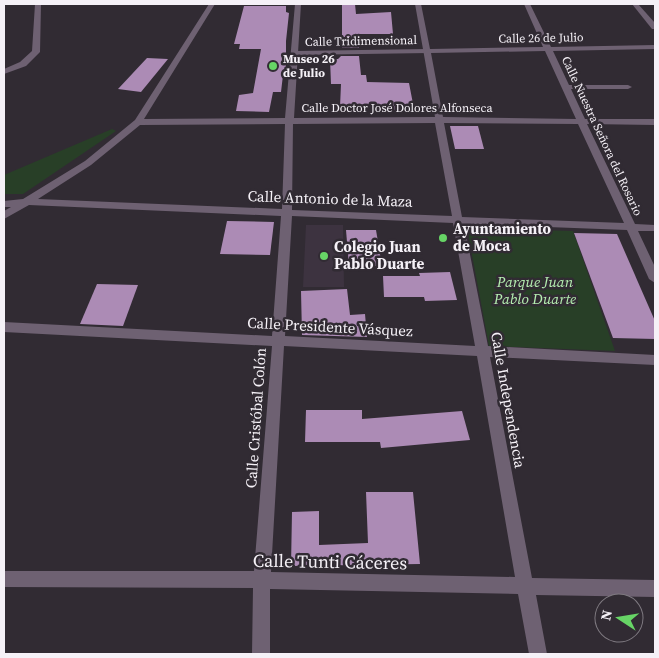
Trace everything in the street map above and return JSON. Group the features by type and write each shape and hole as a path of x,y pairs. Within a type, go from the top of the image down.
{"street":[{"path":"4,72 23,64 36,52 38,4"},
{"path":"4,216 29,202 88,163 138,122 212,4"},
{"name":"Calle Cristóbal Colón","path":"261,654 262,580 287,212 289,121 296,53 298,4"},
{"name":"Calle Independencia","path":"418,4 538,654"},
{"name":"Calle Nuestra Señora del Rosario","path":"527,4 655,279"},
{"path":"635,4 655,27"},
{"name":"Calle 26 de Julio","path":"426,51 655,47"},
{"name":"Calle Tridimensional","path":"296,53 426,51"},
{"path":"566,87 628,87"},
{"name":"Calle Doctor José Dolores Alfonseca","path":"138,122 438,120 655,122"},
{"name":"Calle Antonio de la Maza","path":"4,204 29,202 655,228"},
{"name":"Calle Presidente Vásquez","path":"4,327 655,360"},
{"name":"Calle Tunti Cáceres","path":"4,579 262,580 655,589"}],"shaded area":[{"name":"Colegio Juan Pablo Duarte","path":"306,225 343,225 344,287 303,287"}],"green space":[{"path":"112,129 116,131 23,194 4,194 4,175"},
{"name":"Parque Juan Pablo Duarte","path":"467,228 573,231 615,351 489,346"}],"building":[{"path":"342,4 355,4 356,14 391,12 393,34 358,34 359,48 342,48"},
{"path":"244,6 286,6 286,12 289,13 286,41 286,75 283,75 281,92 273,92 269,112 236,111 239,95 253,93 261,49 239,49 240,44 234,44"},
{"path":"341,56 359,56 361,75 366,75 367,82 409,83 414,109 406,109 406,112 375,112 374,108 340,107 341,84 331,84 330,59 338,59"},
{"path":"147,58 168,59 141,92 118,89"},
{"path":"450,126 478,126 484,149 455,149"},
{"path":"227,221 274,222 270,255 220,254"},
{"path":"346,230 376,230 382,266 349,266"},
{"path":"574,233 617,234 655,321 655,339 613,338"},
{"path":"450,272 457,300 425,301 424,297 384,297 383,276 420,276 419,273"},
{"path":"97,284 138,285 123,326 80,324"},
{"path":"347,289 350,315 365,314 367,337 302,335 301,291"},
{"path":"306,410 362,410 362,419 462,411 470,440 381,448 380,442 305,442"},
{"path":"366,492 413,492 420,564 291,566 292,512 319,511 319,545 368,543"}],"place":[{"name":"Museo 26 de Julio","path":"273,66"},
{"name":"Ayuntamiento de Moca","path":"443,238"},
{"name":"Colegio Juan Pablo Duarte","path":"324,256"}]}
